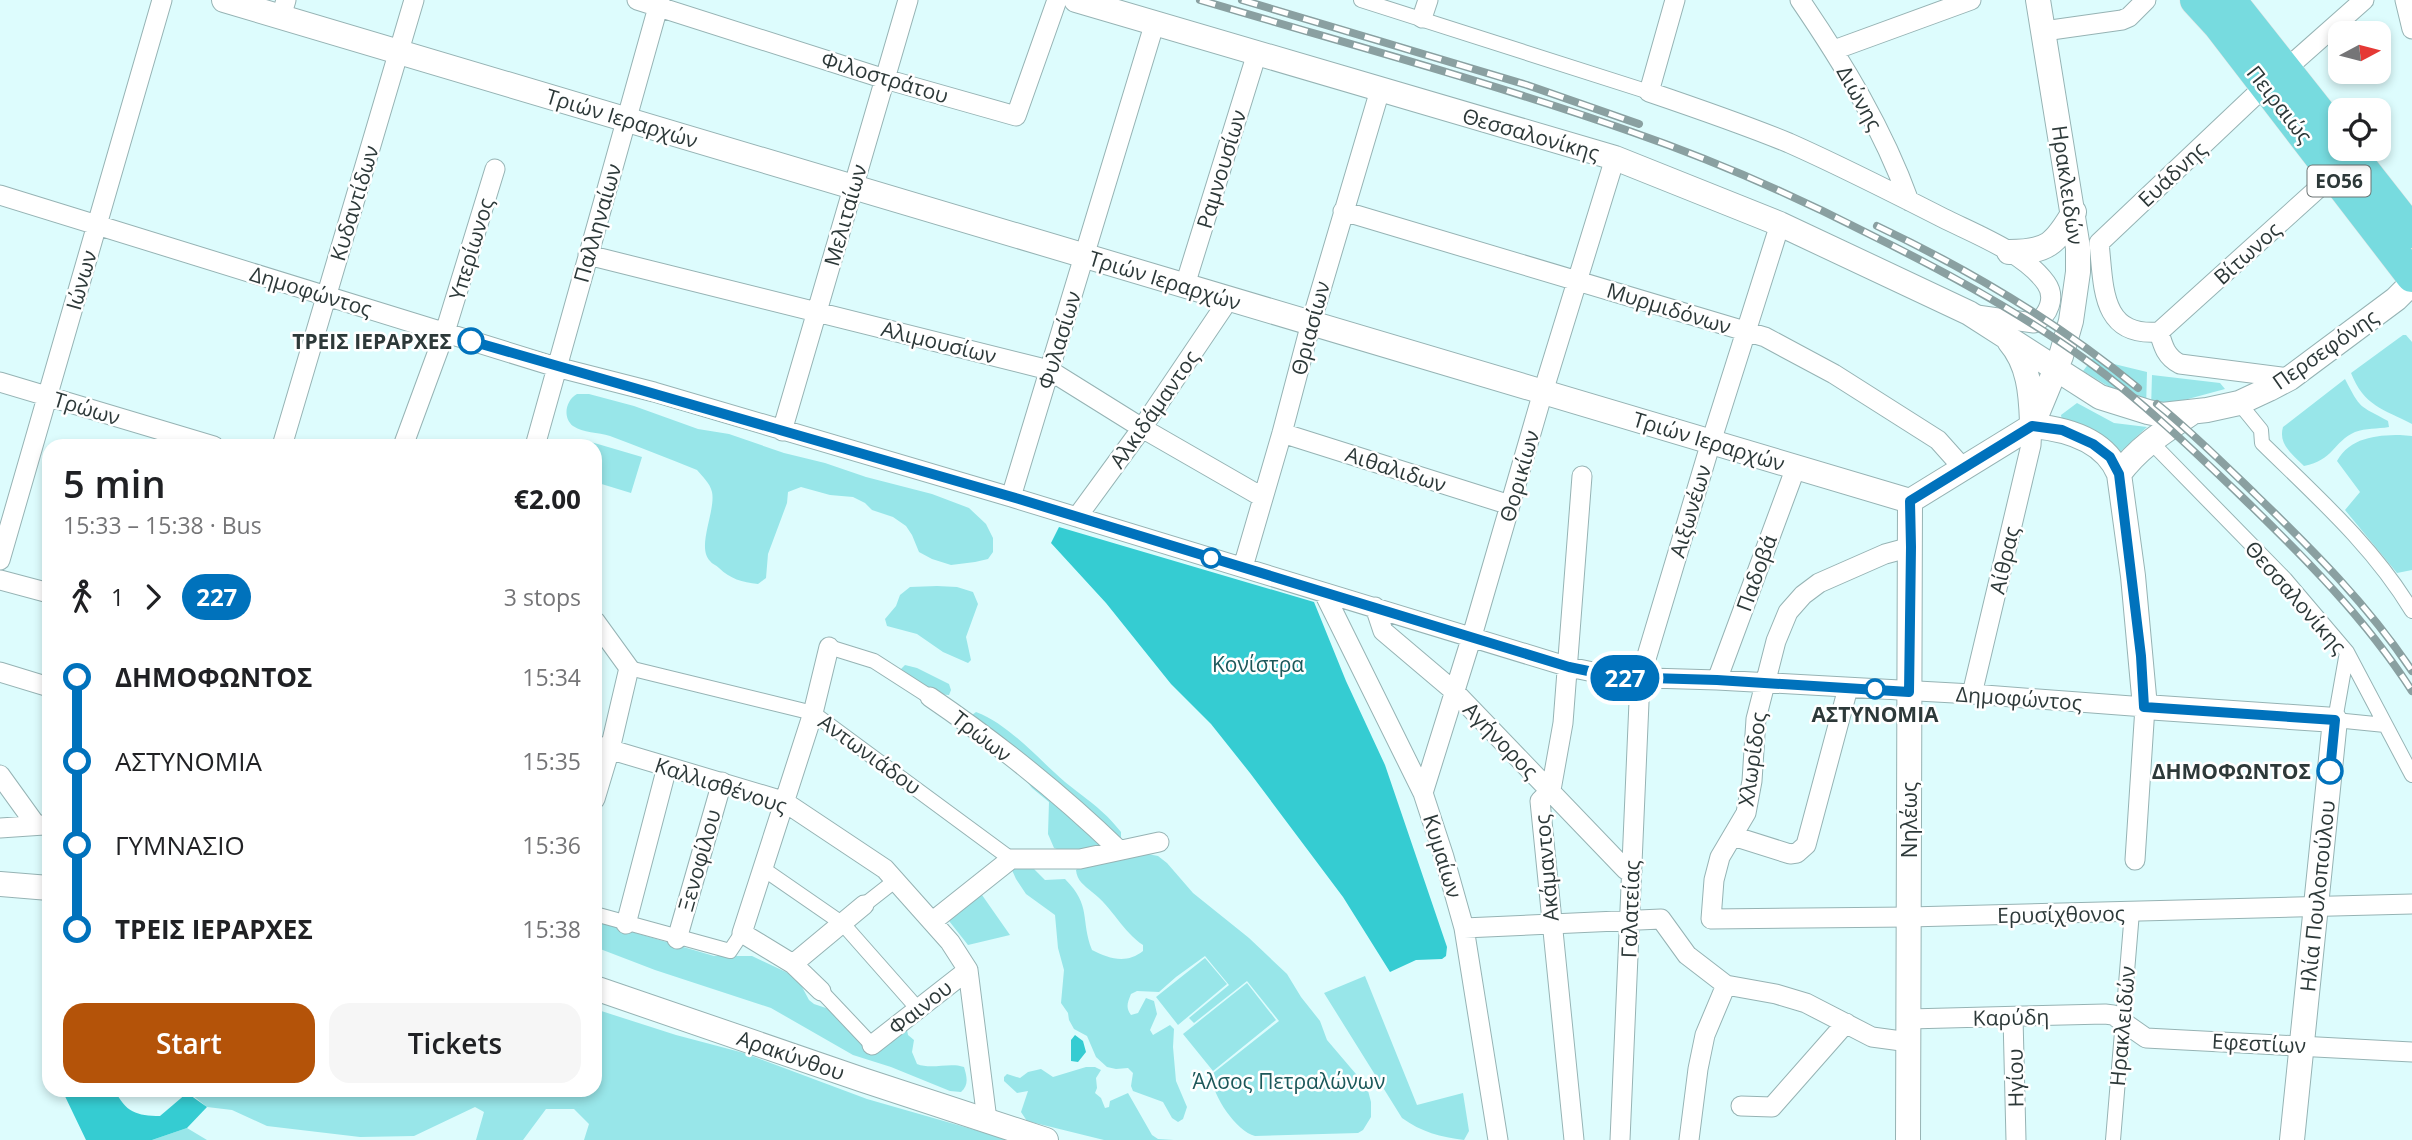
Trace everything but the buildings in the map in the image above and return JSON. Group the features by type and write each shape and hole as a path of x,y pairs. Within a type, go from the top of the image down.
{"main road":[{"name":"Πειραιώς","path":"2196,0 2328,128"},
{"name":"Πειραιώς","path":"2230,0 2276,78 2341,162 2412,276"},
{"name":"Πειραιώς","path":"2341,162 2412,232"}],"street":[{"name":"Ιώνων","path":"0,561 162,0"},
{"name":"Τριών Ιεραρχών","path":"224,0 284,8 399,52 1910,501"},
{"name":"Κυδαντίδων","path":"284,439 414,0"},
{"name":"Φιλοστράτου","path":"637,0 659,3 885,79 1016,116 1057,0"},
{"name":"Μελιταίων","path":"782,431 908,0"},
{"name":"Θεσσαλονίκης","path":"1076,0 1615,158 1780,224 1969,313 2100,397 2162,415 2190,413"},
{"name":"Θεσσαλονίκης","path":"1361,0 1425,9 1715,114 1790,144 2009,252 2048,285 2048,310 2038,321 2026,324 1969,313"},
{"path":"1649,92 1675,0"},
{"name":"Διώνης","path":"1800,0 1834,50 1884,140 1909,201"},
{"path":"1834,50 1971,0"},
{"name":"Ηρακλειδών","path":"2038,0 2078,248 2077,284 2071,321 2056,369"},
{"path":"2044,31 2125,18 2146,0"},
{"name":"Ευάδνης","path":"2099,243 2364,0"},
{"path":"2405,0 2412,29"},
{"name":"Παλληναίων","path":"537,439 659,3"},
{"name":"Φυλασίων","path":"1011,497 1155,22"},
{"name":"Ραμνουσίων","path":"1185,285 1257,53"},
{"name":"Θριασίων","path":"1243,567 1343,211 1380,90"},
{"name":"Θορικίων","path":"1423,793 1615,158"},
{"name":"Βίτωνος","path":"2159,331 2341,162"},
{"name":"Υπερίωνος","path":"406,439 445,332 495,169"},
{"name":"Δημοφώντος","path":"0,195 556,367 654,392 1011,497 1569,667 1640,679 1765,682 1972,694 2335,720 2385,726"},
{"name":"Μυρμιδόνων","path":"1343,211 1578,280 1778,343 1873,398 1938,440 1963,468"},
{"path":"2009,252 2030,252 2045,246 2059,237 2075,219 2099,243 2105,298 2112,313 2124,326 2145,332 2159,331 2164,349 2180,364 2290,377"},
{"name":"Αιξωνέων","path":"1640,679 1780,224"},
{"name":"Αλιμουσίων","path":"587,256 1049,370 1142,428 1262,497"},
{"name":"Περσεφόνης","path":"2190,413 2239,403 2290,377 2396,299 2412,283"},
{"name":"Αλκιδάμαντος","path":"1077,517 1142,428 1228,299"},
{"path":"2005,335 2017,350 2029,380 2032,426"},
{"path":"1910,501 2032,426 2056,369"},
{"name":"Τρώων","path":"0,382 169,439"},
{"path":"2239,403 2261,430 2262,443 2361,542 2391,579 2412,611"},
{"path":"2119,474 2137,452 2190,413"},
{"path":"2032,426 2062,430 2093,444 2110,457 2119,474 2137,616 2144,707 2136,860"},
{"name":"Αίθρας","path":"1972,694 2031,445 2032,426"},
{"name":"Αιθαλιδων","path":"1282,433 1510,505"},
{"name":"Θεσσαλονίκης","path":"2150,441 2285,579 2347,652 2412,775"},
{"name":"Παδοβά","path":"1717,680 1796,467"},
{"name":"Ακάμαντος","path":"1574,1140 1539,801 1551,790 1561,735 1569,667 1583,476"},
{"name":"Νηλέως","path":"1908,1140 1910,501"},
{"name":"Χλωρίδος","path":"1710,919 1714,880 1720,857 1746,813 1752,780 1756,719 1776,641 1788,612 1803,595 1819,583 1847,569 1911,547"},
{"path":"0,580 42,591"},
{"name":"Κυμαίων","path":"1324,593 1423,793 1464,928 1498,1140"},
{"name":"Αγήνορος","path":"1375,607 1383,631 1455,692 1626,870 1632,871"},
{"path":"602,631 629,668 603,747"},
{"path":"602,916 677,939 730,951 742,933 813,713 829,647"},
{"name":"Τρώων","path":"829,647 874,662 959,717 1079,812 1119,850"},
{"name":"Ηλία Πουλοπούλου","path":"2292,1140 2335,720 2347,652"},
{"name":"Αντωνιάδου","path":"629,668 813,713 1011,859"},
{"path":"0,672 42,685"},
{"name":"Γαλατείας","path":"1620,1140 1640,679"},
{"path":"1733,836 1790,854 1797,853 1807,845 1848,688"},
{"name":"Καλλισθένους","path":"603,747 783,801 885,869 933,921 968,970 987,1120"},
{"path":"626,924 667,767"},
{"path":"0,775 42,824"},
{"name":"Ξενοφίλου","path":"677,939 722,782"},
{"path":"0,828 42,825"},
{"path":"933,921 1011,859 1080,859 1160,842"},
{"path":"762,868 843,923 918,1009"},
{"path":"793,964 896,880"},
{"path":"0,884 42,887"},
{"name":"Ερυσίχθονος","path":"1710,919 1909,917 2412,904"},
{"name":"Ηρακλειδών","path":"2113,1140 2117,1019 2132,912"},
{"path":"1464,928 1661,919 1688,955 1726,985 1705,1035 1689,1140"},
{"path":"742,933 793,964 872,1045"},
{"name":"Φαινου","path":"872,1045 968,970"},
{"name":"Καρύδη","path":"1726,985 1776,994 1806,1003 1872,1037 2013,1017 2117,1019"},
{"name":"Αρακύνθου","path":"602,990 1046,1140"},
{"name":"Ηγίου","path":"2013,1017 2016,1140"},
{"name":"Εφεστίων","path":"2117,1019 2146,1038 2412,1052"},
{"path":"1741,1105 1772,1107 1846,1023"}],"green space":[{"path":"2403,335 2412,342 2412,424 2368,400 2351,373"},
{"path":"2097,353 2114,364 2147,372 2146,409 2083,371"},
{"path":"2152,375 2220,383 2225,389 2151,409"},
{"path":"2345,379 2358,402 2388,421 2389,427 2355,432 2322,460 2304,466 2284,444 2283,427"},
{"path":"577,394 589,394 634,406 698,429 729,434 784,453 932,494 969,508 986,524 993,538 993,552 988,559 951,565 932,559 919,552 906,526 893,517 872,510 853,497 830,495 801,487 788,492 787,503 768,554 766,578 758,584 737,579 727,575 706,555 712,492 697,470 610,436 573,426 567,418 567,409 570,400"},
{"path":"2077,403 2114,423 2147,427 2118,454 2062,421 2061,415"},
{"path":"2412,436 2412,570 2397,573 2345,510 2360,492 2337,461 2349,447 2364,439"},
{"path":"602,445 642,457 631,493 602,484"},
{"name":"Κονίστρα","path":"1059,527 1314,602 1346,681 1385,765 1447,947 1446,956 1442,959 1416,960 1390,972 1343,897 1250,773 1211,724 1171,684 1106,603 1051,543"},
{"path":"910,587 957,587 973,592 978,604 966,637 971,660 968,663 943,652 917,634 887,626 885,619 896,606 900,595"},
{"path":"905,665 949,684 949,695 923,686 901,669"},
{"path":"976,712 1012,734 1101,810 1121,832 1121,839 1088,850 1054,848 1048,834 1049,802 1032,788 972,715"},
{"name":"Άλσος Πετραλώνων","path":"1143,853 1158,856 1167,863 1193,893 1249,938 1287,974 1320,1021 1327,1040 1367,1087 1371,1117 1363,1130 1358,1133 1255,1136 1240,1127 1220,1101 1212,1082 1212,1074 1279,1021 1247,981 1194,1023 1189,1018 1229,985 1205,956 1159,992 1137,991 1131,994 1128,1004 1131,1015 1138,1013 1146,998 1154,1001 1157,1014 1150,1030 1153,1035 1170,1025 1174,1029 1176,1081 1187,1107 1183,1119 1178,1122 1172,1118 1163,1102 1133,1091 1133,1073 1128,1068 1107,1067 1096,1057 1087,1036 1074,1029 1061,1003 1064,970 1058,948 1055,915 1026,894 1011,868 1022,863 1034,869 1045,880 1065,879 1079,897 1092,950 1111,958 1124,959 1143,951 1143,945 1081,882 1076,870 1080,866"},
{"path":"975,885 1010,935 968,945 942,912"},
{"path":"602,923 714,956 752,956 788,973 801,985 809,1000 832,1010 862,1043 911,1026 907,1030 914,1040 912,1052 917,1064 964,1067 965,1087 961,1092 950,1091 853,1055 771,1008 602,950"},
{"path":"1205,958 1227,984 1178,1025 1156,997"},
{"path":"1365,976 1417,1105 1463,1093 1469,1131 1464,1140 1432,1133 1402,1118 1324,993"},
{"path":"1247,983 1276,1020 1213,1071 1183,1034"},
{"path":"602,1011 744,1053 867,1099 1010,1140 584,1140 589,1124 574,1109 546,1109 523,1140 476,1140 484,1112 475,1107 414,1136 360,1137 267,1126 232,1110 207,1107 195,1097 602,1097"},
{"path":"1075,1035 1083,1041 1086,1052 1078,1062 1071,1061 1071,1040"},
{"path":"1086,1067 1101,1070 1096,1078 1095,1093 1101,1098 1105,1108 1109,1107 1110,1101 1128,1093 1152,1135 1158,1139 1174,1140 1104,1140 1027,1121 1021,1112 1028,1091 1017,1093 1004,1081 1007,1074 1020,1078 1028,1072 1041,1069 1053,1077"},
{"path":"65,1097 119,1097 128,1108 145,1115 160,1116 182,1097 193,1097 207,1107 187,1128 152,1140 86,1140"},
{"path":"187,1128 207,1140 152,1140"}],"railway":[{"path":"1200,0 1471,80 1662,143 1723,166 1811,206 1980,292 2086,360 2185,443 2333,589 2374,638 2412,691"},
{"path":"1242,0 1527,85 1639,124"},
{"path":"1877,226 2013,299 2077,341 2138,388"},
{"path":"2157,404 2208,448 2319,557 2377,623 2412,671"}],"bus line":[{"name":"227","path":"471,341 1019,499 1569,667 1640,679 1717,680 1909,692 1910,501 2032,426 2062,430 2093,444 2110,457 2119,474 2133,576 2144,707 2335,720 2330,771"}],"place":[{"name":"ΤΡΕΙΣ ΙΕΡΑΡΧΕΣ","path":"471,341"},
{"name":"ΑΣΤΥΝΟΜΙΑ","path":"1875,689"},
{"name":"ΔΗΜΟΦΩΝΤΟΣ","path":"2330,771"}]}
